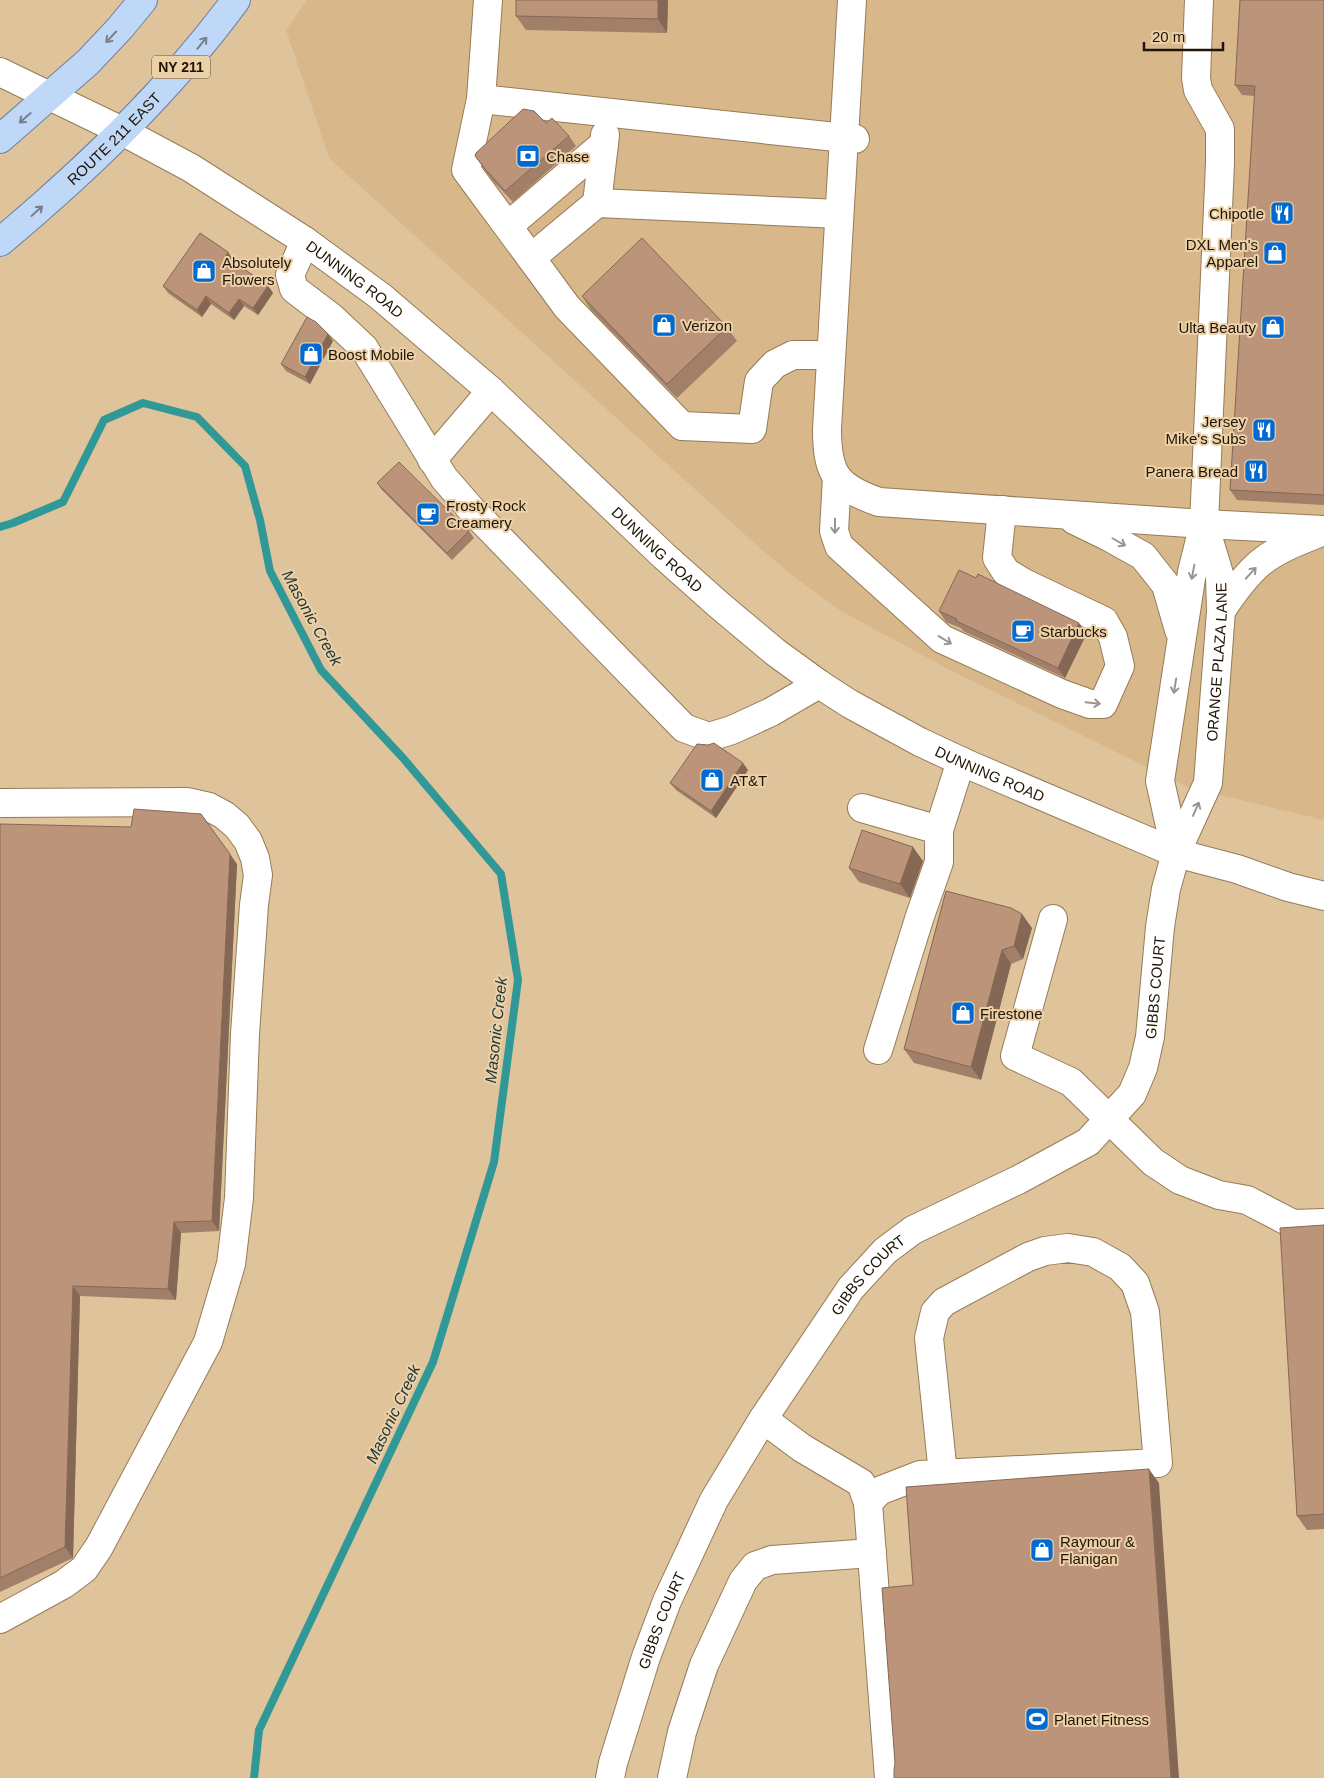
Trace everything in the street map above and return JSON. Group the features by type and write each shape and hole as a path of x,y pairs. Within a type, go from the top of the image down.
{"main road":[{"path":"0,139 88,62 143,0"},
{"name":"ROUTE 211 EAST","path":"0,242 122,131 195,52 236,0"}],"street":[{"path":"488,0 481,99 466,170 567,307 682,426 752,429 759,381 774,364 793,354 830,355"},
{"path":"852,0 849,138 839,214 830,355 827,452 831,467 837,477 858,494 879,502 1204,524 1324,530"},
{"path":"1176,854 1160,781 1192,572 1204,524 1220,163 1220,129 1198,90 1196,78 1199,0"},
{"name":"DUNNING ROAD","path":"0,72 122,131 191,168 305,241 380,296 491,391 664,556 775,652 818,684 882,723 961,761 1176,854 1238,868 1288,887 1324,896"},
{"path":"481,99 849,138"},
{"path":"597,203 608,112"},
{"path":"508,226 604,144"},
{"path":"531,258 597,203 839,214"},
{"path":"305,241 290,275 294,288 331,317 364,348 405,412 420,442 444,478 470,508 684,728 709,737 732,730 771,712 818,684"},
{"path":"432,460 491,391"},
{"path":"837,477 834,531 839,546 942,639 1062,694 1090,704 1103,704 1120,666 1113,637 1104,621 1024,583 1006,572 997,558 1002,510"},
{"path":"1059,513 1143,556 1166,585 1174,609 1182,645"},
{"name":"ORANGE PLAZA LANE","path":"1176,854 1208,783 1221,611 1220,577 1204,524"},
{"path":"1221,611 1235,590 1260,563 1289,546 1324,530"},
{"path":"878,1050 939,862 939,830 961,761"},
{"path":"0,803 187,802 209,807 224,815 237,826 248,841 255,858 258,875 254,905 245,1034 239,1198 231,1264 208,1342 99,1546 84,1569 64,1584 0,1618"},
{"path":"862,808 939,830"},
{"name":"GIBBS COURT","path":"610,1778 646,1657 667,1601 714,1500 763,1419 850,1288 885,1251 913,1230 1018,1180 1088,1142 1132,1094 1143,1068 1150,1037 1160,927 1166,889 1176,854"},
{"path":"1053,919 1014,1065 1071,1082 1152,1162 1180,1180 1220,1195 1247,1200 1293,1224 1324,1223"},
{"path":"868,1504 879,1491 920,1475 943,1474 1158,1463 1145,1312 1136,1283 1120,1267 1093,1252 1068,1248 1045,1251 1028,1257 944,1302 934,1312 928,1338 943,1474"},
{"path":"763,1419 802,1448 861,1483 868,1504 889,1778"},
{"path":"672,1778 682,1732 704,1666 743,1581 755,1566 772,1560 872,1554"}],"shaded area":[{"path":"307,0 1324,0 1324,820 1187,787 948,669 841,611 797,579 761,549 329,158 286,30"}],"building":[{"path":"516,0 658,0 658,19 516,16"},
{"path":"1240,0 1324,0 1324,495 1230,490 1255,86 1235,85"},
{"name":"Chase","path":"523,109 534,111 546,123 552,118 569,136 505,191 475,156"},
{"path":"200,233 228,252 226,256 268,286 253,308 239,299 229,313 206,296 197,310 163,286"},
{"name":"Verizon","path":"642,238 727,327 667,384 582,296"},
{"name":"Boost Mobile","path":"307,317 316,322 328,334 305,377 281,364"},
{"name":"Frosty Rock Creamery","path":"399,462 469,531 447,553 377,483"},
{"name":"Starbucks","path":"959,570 976,578 978,574 1079,623 1058,668 956,621 957,619 939,611"},
{"name":"AT&T","path":"714,743 743,763 711,811 670,783 697,744 708,745"},
{"path":"134,809 201,814 230,854 212,1221 174,1222 168,1289 73,1286 65,1547 0,1578 0,824 131,827"},
{"path":"862,830 913,847 900,884 849,868"},
{"name":"Firestone","path":"946,891 1011,908 1022,914 1014,946 1002,950 971,1067 904,1049"},
{"path":"1324,1225 1324,1514 1297,1516 1280,1228"},
{"path":"1149,1469 1171,1778 894,1778 895,1763 882,1588 913,1585 906,1487"}],"waterway":[{"name":"Masonic Creek","path":"0,527 63,502 104,420 143,403 197,417 245,466 260,520 270,571 321,670 403,758 501,874 518,980 494,1162 433,1362 259,1730 254,1778"}],"place":[{"name":"Chase","path":"528,156"},
{"name":"Chipotle","path":"1282,213"},
{"name":"DXL Men's Apparel","path":"1275,253"},
{"name":"Absolutely Flowers","path":"204,271"},
{"name":"Verizon","path":"664,325"},
{"name":"Ulta Beauty","path":"1273,327"},
{"name":"Boost Mobile","path":"311,354"},
{"name":"Jersey Mike's Subs","path":"1264,430"},
{"name":"Panera Bread","path":"1256,471"},
{"name":"Frosty Rock Creamery","path":"428,514"},
{"name":"Starbucks","path":"1023,631"},
{"name":"AT&T","path":"712,780"},
{"name":"Firestone","path":"963,1013"},
{"name":"Raymour & Flanigan","path":"1042,1550"},
{"name":"Planet Fitness","path":"1037,1719"}]}
